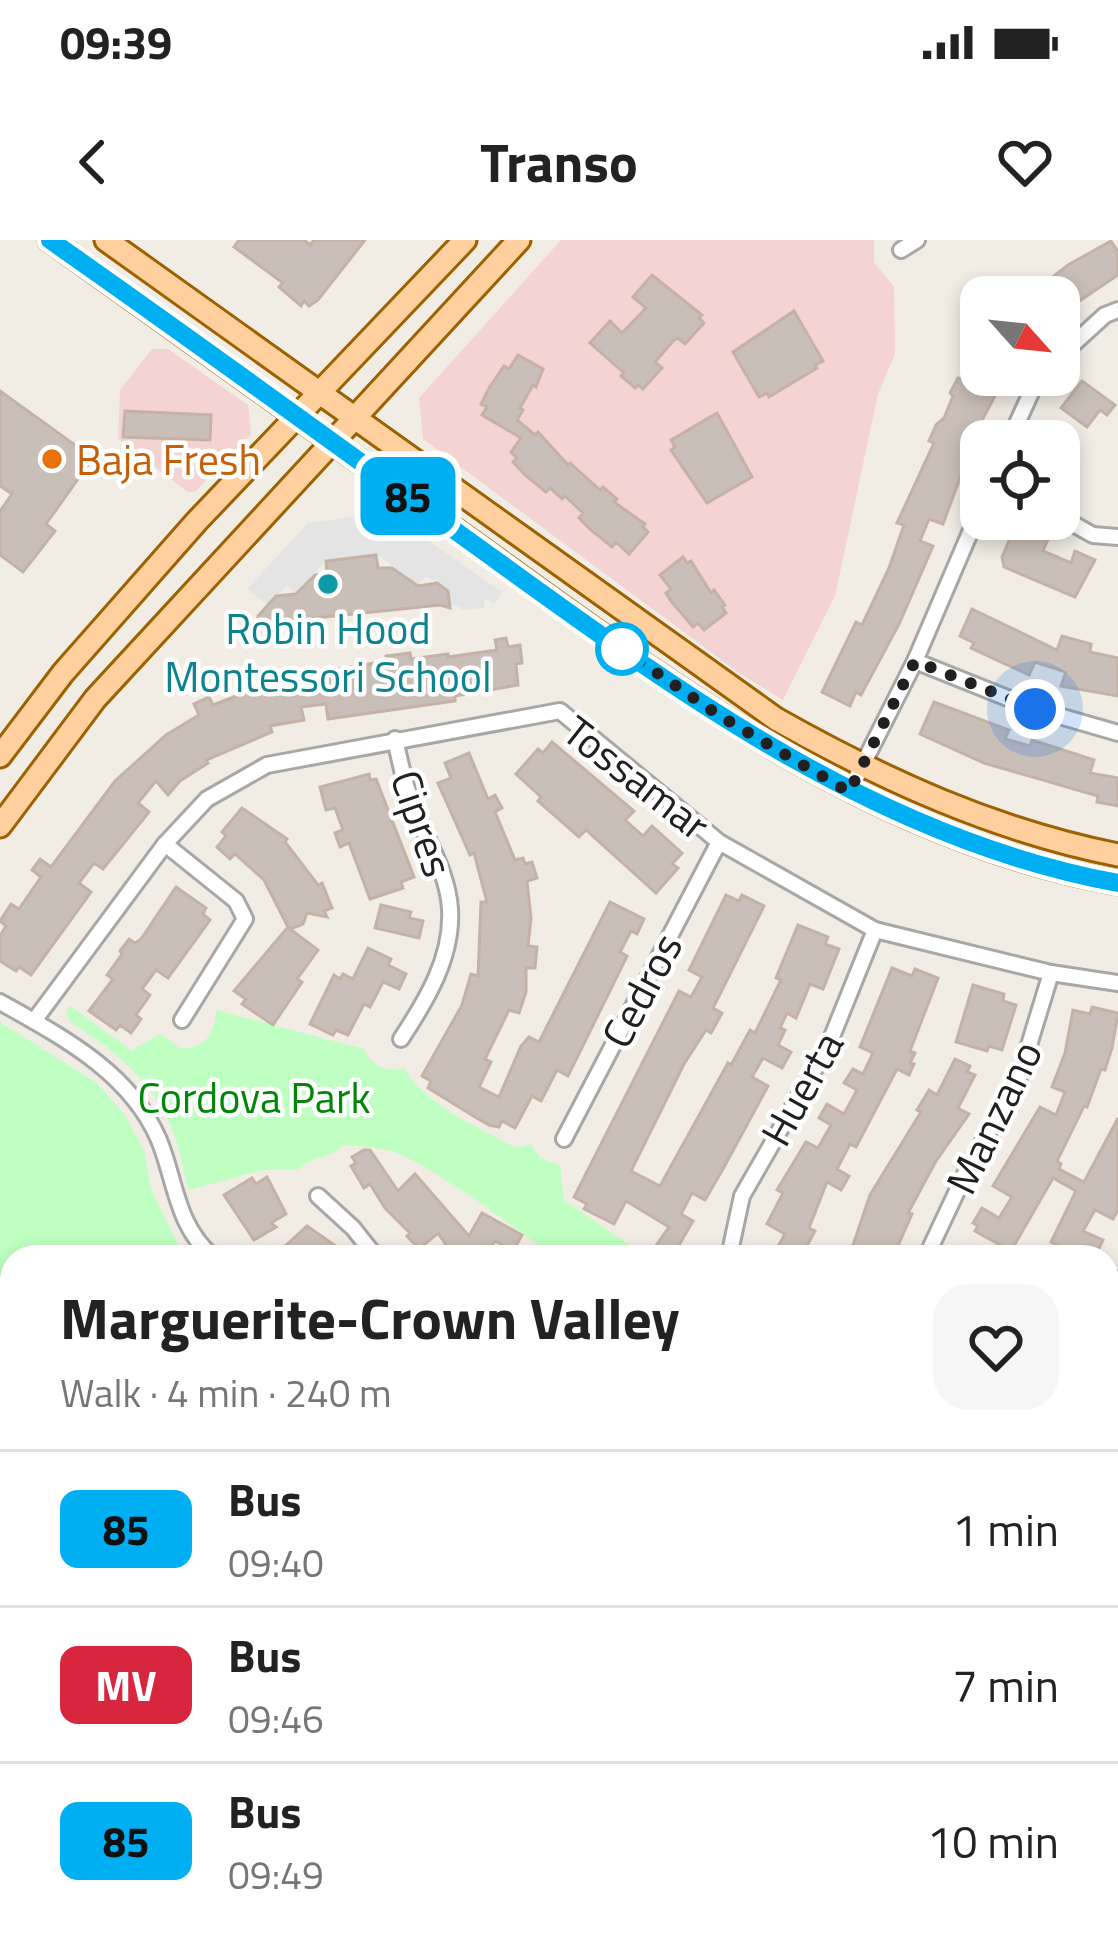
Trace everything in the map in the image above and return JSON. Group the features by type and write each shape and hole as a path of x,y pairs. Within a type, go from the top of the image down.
{"main road":[{"path":"50,240 720,716 849,792 979,848 1118,883"},
{"path":"106,240 776,719 861,767 990,822 1118,855"},
{"path":"0,756 63,673 296,414 465,240"},
{"path":"0,826 95,699 519,240"}],"street":[{"path":"901,250 917,240"},
{"path":"1080,338 1105,315 1118,310"},
{"path":"1080,528 1093,535 1118,537"},
{"path":"849,792 915,661 967,540"},
{"path":"915,661 1035,709 1118,733"},
{"name":"Tossamar","path":"34,1022 165,844 207,799 268,765 560,711 719,842 875,930 1051,973 1118,982"},
{"name":"Cipres","path":"395,740 409,795 438,859 450,906 450,927 431,992 401,1040"},
{"name":"Cedros","path":"564,1138 719,842"},
{"path":"165,844 236,901 245,919 182,1020"},
{"name":"Huerta","path":"731,1245 742,1196 829,1044 875,930"},
{"name":"Manzano","path":"932,1245 1019,1078 1051,973"},
{"path":"0,1002 83,1052 144,1109 161,1144 178,1209 200,1245"},
{"path":"318,1196 366,1245"}],"shaded area":[{"path":"561,240 874,240 874,262 894,287 895,354 878,394 835,596 783,700 739,673 423,439 419,398"},
{"path":"152,349 168,349 248,405 251,434 196,491 188,492 118,439 120,390"},
{"path":"387,512 502,592 494,604 485,598 484,608 461,610 459,605 450,605 448,590 426,576 419,585 376,554 326,560 297,593 287,586 267,605 247,589 308,523"}],"green space":[{"name":"Cordova Park","path":"69,1005 131,1050 161,1034 180,1048 196,1046 211,1033 216,1010 364,1049 380,1067 404,1068 425,1093 454,1114 516,1148 531,1144 540,1158 560,1165 564,1200 630,1245 538,1245 424,1166 373,1148 343,1145 297,1170 262,1170 189,1190 174,1134 156,1099 118,1057 71,1023 66,1014"},
{"path":"0,1022 97,1083 125,1115 144,1150 151,1189 178,1245 0,1245"}],"building":[{"path":"239,240 304,240 310,245 314,240 365,240 318,300 309,306 304,301 301,306 279,287 283,283 234,247"},
{"path":"1111,241 1118,252 1118,275 1080,301 1080,276 1054,276"},
{"path":"652,275 702,315 699,318 704,323 685,344 678,338 673,341 655,362 662,368 643,389 621,376 624,373 590,343 610,321 622,333 646,308 633,297"},
{"path":"794,311 823,361 769,397 767,393 759,397 733,352"},
{"path":"518,355 543,369 517,420 535,435 538,432 568,465 600,490 603,487 617,499 614,502 645,524 648,532 629,554 592,531 579,518 583,513 565,496 562,499 550,488 546,492 525,475 511,452 521,438 482,415 487,407 481,404 489,388"},
{"path":"958,378 960,396 995,396 982,420 960,420 960,478 943,524 929,519 920,541 933,546 899,624 861,695 856,692 850,706 822,692 889,568 904,525 897,523"},
{"path":"1080,384 1115,405 1107,415 1100,410 1087,427 1061,408 1070,396 1080,396"},
{"path":"0,391 93,458 46,524 55,531 23,572 0,555 0,511 12,494 0,486"},
{"path":"125,411 211,415 210,440 123,437"},
{"path":"717,413 752,477 707,503 671,450 675,447 671,440"},
{"path":"1009,540 1048,540 1043,551 1071,563 1075,551 1095,560 1075,597 1004,567 1002,557"},
{"path":"376,555 378,568 392,568 418,586 437,583 448,591 450,608 440,605 267,623 258,629 258,616 276,596 296,594 315,575 327,574 326,561"},
{"path":"683,557 725,605 726,613 704,630 698,623 693,627 671,601 666,593 671,589 660,575"},
{"path":"972,609 1057,650 1062,636 1091,644 1090,652 1118,658 1118,696 1061,686 1066,672 1035,662 1029,675 971,648 974,643 960,636"},
{"path":"506,638 508,647 520,645 518,685 455,696 455,701 328,719 326,704 301,707 304,720 270,726 272,732 206,760 168,795 156,781 138,803 149,812 103,869 94,863 79,883 91,892 31,975 0,961 0,936 6,926 0,921 11,904 19,909 41,877 32,870 40,859 51,867 115,781 166,735 199,715 194,704 209,697 213,705 260,687 316,677 315,673 386,661 386,656 448,657 497,650 495,640"},
{"path":"934,702 1009,730 1005,739 1030,746 1032,740 1094,760 1090,773 1118,778 1118,806 984,763 920,734"},
{"path":"552,742 634,811 625,820 643,836 652,826 682,853 672,864 678,868 656,893 586,830 579,837 516,774 538,749 543,753"},
{"path":"469,753 488,799 495,795 502,808 495,812 515,860 532,862 537,878 527,881 528,946 537,947 535,968 526,968 526,992 519,1013 509,1010 485,1059 491,1062 479,1087 499,1097 521,1046 529,1037 539,1042 610,902 644,919 620,952 627,956 568,1076 557,1070 541,1101 532,1096 515,1128 502,1121 499,1127 489,1125 428,1088 431,1081 422,1076 462,1005 471,974 478,976 481,902 487,902 474,853 470,855 438,783 451,778 445,763"},
{"path":"369,774 370,780 376,779 414,877 401,882 403,888 370,899 349,843 340,847 335,833 343,830 335,808 326,810 320,787"},
{"path":"242,808 287,839 318,885 322,883 332,908 324,911 327,917 307,913 303,924 290,929 318,950 273,1025 242,1004 246,999 234,991 288,927 264,880 235,854 230,859 217,847 226,836 222,832"},
{"path":"176,887 206,908 203,914 210,920 168,978 156,970 142,989 150,995 131,1033 120,1025 116,1030 89,1011 113,979 107,975 120,951 129,939 135,943 141,939"},
{"path":"726,895 739,901 742,895 764,906 713,1008 722,1013 684,1064 631,1171 660,1186 728,1063 731,1065 750,1030 755,1033 781,980 776,978 798,925 828,937 825,944 839,949 823,989 810,984 796,1018 787,1013 778,1045 791,1052 782,1068 763,1058 752,1077 768,1086 705,1200 692,1193 681,1214 693,1221 679,1245 656,1245 669,1227 626,1201 614,1224 584,1209 587,1204 574,1197 679,991 691,997 702,977 689,970"},
{"path":"381,905 411,912 409,918 423,921 419,938 375,928"},
{"path":"368,948 391,959 388,965 406,974 399,989 383,982 370,1007 364,1004 348,1035 336,1030 333,1035 310,1024 334,975 353,979"},
{"path":"892,968 912,976 915,969 938,978 910,1051 915,1053 909,1075 897,1069 856,1147 850,1144 837,1169 849,1176 841,1190 827,1182 807,1245 779,1245 785,1234 767,1224 783,1193 777,1190 806,1142 818,1148 831,1125 819,1118 827,1104 844,1114 857,1090 844,1083 853,1069 863,1074 873,1053 860,1047"},
{"path":"973,985 1004,994 1003,1001 1016,1005 1002,1050 956,1042"},
{"path":"1092,1007 1118,1013 1112,1048 1057,1161 1059,1169 1084,1182 1118,1118 1118,1210 1113,1219 1095,1210 1083,1231 1103,1240 1101,1245 1051,1242 1076,1191 1053,1178 1014,1245 1000,1245 975,1231 978,1226 973,1223 982,1208 999,1218 1012,1197 993,1186 1040,1107 1056,1115 1065,1092 1052,1087 1073,1010 1090,1014"},
{"path":"955,1059 970,1066 967,1072 975,1075 958,1108 969,1114 936,1161 908,1213 912,1214 898,1245 853,1245 870,1195 921,1112 917,1110 929,1090 937,1095"},
{"path":"370,1150 398,1191 415,1174 469,1236 482,1213 522,1235 516,1245 495,1241 492,1245 446,1245 438,1233 424,1245 415,1245 370,1184 364,1188 351,1166 356,1163 352,1157"},
{"path":"267,1177 286,1214 271,1223 276,1227 254,1240 224,1195 252,1178 256,1184"},
{"path":"307,1226 334,1245 287,1245"}],"bus line":[{"name":"85","path":"50,240 720,716 849,792 979,848 1118,883"}],"place":[{"name":"Baja Fresh","path":"52,459"},
{"name":"Robin Hood Montessori School","path":"328,584"}],"route":[{"path":"622,649 720,716 849,792 915,661 1035,709"}]}
